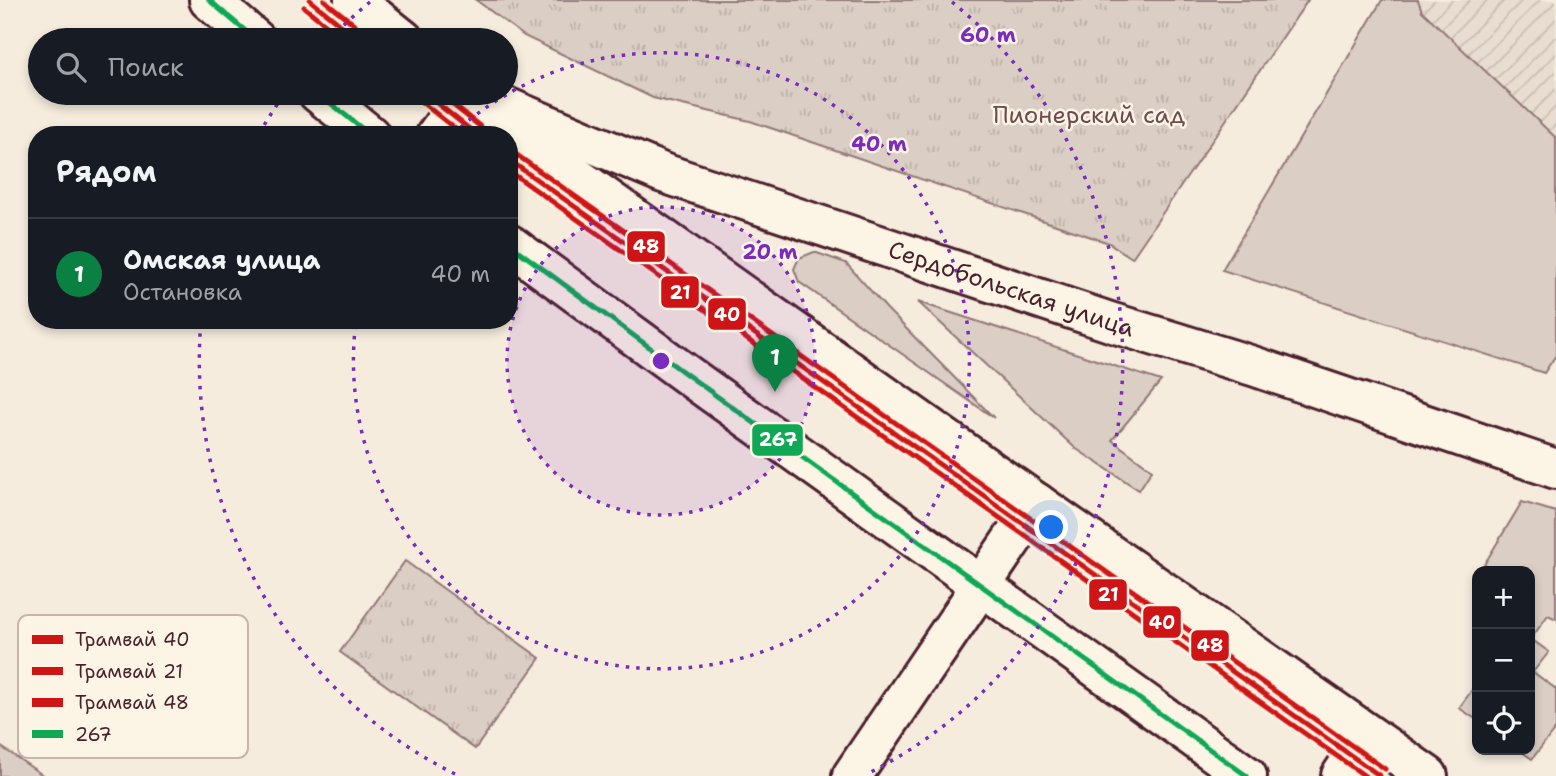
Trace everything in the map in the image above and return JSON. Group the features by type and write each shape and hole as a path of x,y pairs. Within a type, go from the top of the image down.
{"main road":[{"path":"209,0 242,28"},
{"path":"355,0 389,28"},
{"path":"332,105 359,126"},
{"path":"443,126 460,105"},
{"path":"484,105 511,126"},
{"name":"Сердобольская улица","path":"498,105 663,173 1100,319 1253,366 1556,469"},
{"path":"518,131 571,173 1428,776"},
{"path":"518,251 685,374 1247,776"},
{"path":"852,776 1037,503"},
{"path":"1341,776 1368,734"}],"shaded area":[{"path":"1418,0 1556,0 1556,138 1422,11"}],"green space":[{"name":"Пионерский сад","path":"476,0 1308,0 1132,258 1109,243 750,121 653,98 524,36 518,28 513,28"},
{"path":"1382,0 1418,0 1422,11 1556,138 1556,355 1544,373 1222,270"},
{"path":"814,252 846,263 887,309 994,418 799,282 794,269 799,258"},
{"path":"918,302 1161,381 1112,440 1152,470 1139,490 1075,448"},
{"path":"1522,502 1556,512 1556,619 1548,615 1535,633 1535,566 1483,566"},
{"path":"405,561 540,658 475,749 340,652"},
{"path":"1535,642 1549,652 1535,670"},
{"path":"1535,673 1556,689 1556,728 1532,759 1526,755 1535,755"},
{"path":"1472,690 1472,717 1459,708"},
{"path":"0,746 44,776 0,776"}],"tram line":[{"name":"40","path":"310,0 344,28"},
{"name":"48","path":"324,0 359,28"},
{"name":"21","path":"304,7 330,28"},
{"name":"21","path":"425,105 452,126"},
{"name":"40","path":"439,105 466,126"},
{"name":"48","path":"453,105 479,126"},
{"name":"48","path":"518,156 1385,769"},
{"name":"40","path":"518,166 1380,776"},
{"name":"21","path":"518,177 1365,776"}],"transit line":[{"name":"267","path":"209,0 242,28"},
{"name":"267","path":"333,105 359,126"},
{"name":"267","path":"518,251 1247,776"}],"place":[{"name":"Омская улица","path":"775,392"}]}
